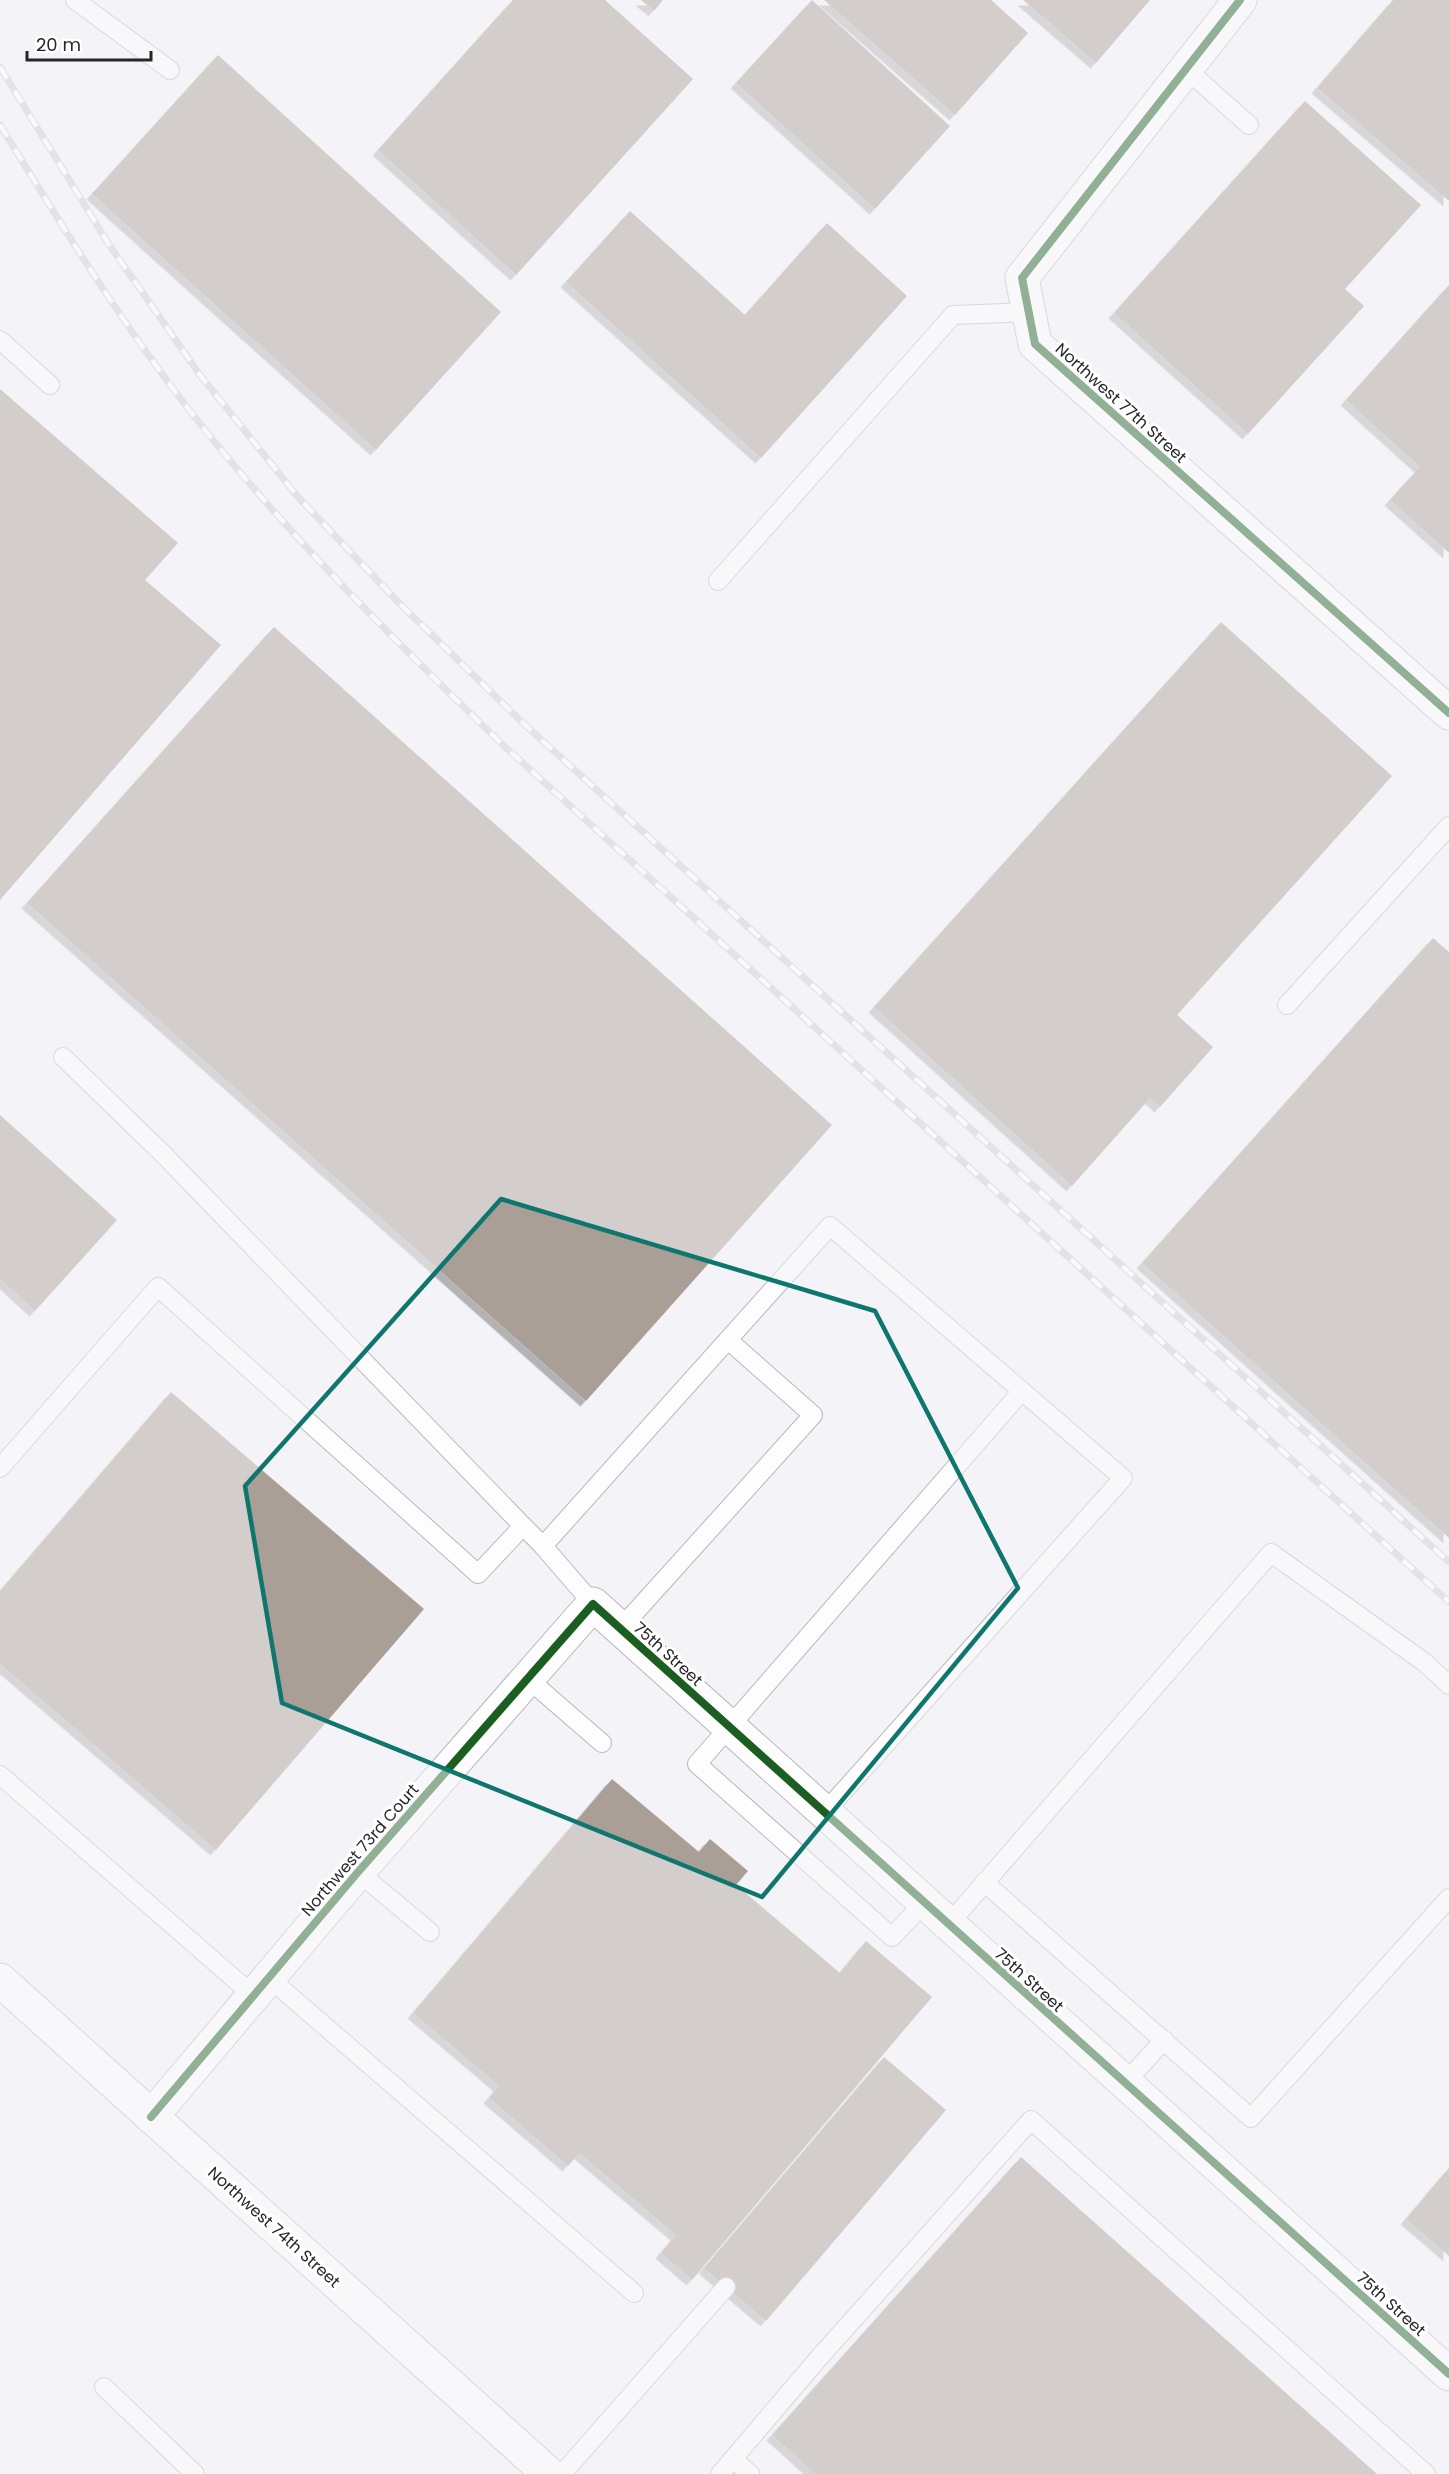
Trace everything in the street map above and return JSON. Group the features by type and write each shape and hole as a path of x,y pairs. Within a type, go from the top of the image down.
{"street":[{"name":"Northwest 77th Street","path":"1232,3 1186,69 1022,278 1035,344 1449,713"},
{"name":"75th Street","path":"593,1604 1449,2374"},
{"name":"Northwest 73rd Court","path":"151,2117 358,1872 593,1604"},
{"name":"Northwest 74th Street","path":"0,1980 549,2474"}],"lane":[{"path":"75,0 170,70"},
{"path":"1186,69 1249,125"},
{"path":"718,580 953,315 1029,312"},
{"path":"0,340 50,386"},
{"path":"1287,1005 1449,825"},
{"path":"63,1057 164,1155 524,1526 593,1604"},
{"path":"543,1546 830,1226 1124,1479 825,1812"},
{"path":"0,1468 158,1287 478,1574 524,1526"},
{"path":"620,1629 813,1415 728,1340"},
{"path":"924,1903 892,1937 697,1764 1022,1391"},
{"path":"948,1925 1270,1553 1424,1662 1449,1685"},
{"path":"527,1678 602,1743"},
{"path":"0,1775 634,2293"},
{"path":"358,1872 430,1932"},
{"path":"984,1882 1251,2118 1449,1898"},
{"path":"1125,2084 1164,2040"},
{"path":"720,2474 1031,2120 1426,2474"},
{"path":"562,2474 726,2287"},
{"path":"104,2387 195,2474"},
{"path":"733,2458 750,2474"}],"highlighted area":[{"path":"501,1199 875,1311 1018,1588 762,1897 282,1703 245,1486"}],"building":[{"path":"513,0 605,0 693,79 516,275 378,150"},
{"path":"641,0 663,0 654,11"},
{"path":"812,0 950,126 875,209 736,83"},
{"path":"824,0 991,0 1028,33 955,115"},
{"path":"1023,0 1150,0 1096,63"},
{"path":"1393,0 1449,0 1449,201 1317,88"},
{"path":"218,55 501,312 376,450 92,194"},
{"path":"1305,101 1421,205 1345,289 1364,306 1248,434 1114,313"},
{"path":"630,211 745,315 827,223 907,296 761,458 566,282"},
{"path":"1449,285 1449,553 1390,500 1420,467 1346,400"},
{"path":"0,389 178,543 145,580 221,645 0,900"},
{"path":"1221,622 1392,776 1177,1015 1213,1047 1160,1107 1150,1098 1072,1186 874,1007"},
{"path":"274,627 832,1125 586,1401 27,903"},
{"path":"1433,938 1449,952 1449,1538 1142,1263"},
{"path":"0,1115 117,1220 35,1311 0,1279"},
{"path":"171,1392 424,1609 216,1850 0,1664 0,1591"},
{"path":"612,1779 699,1852 710,1839 748,1871 736,1885 840,1973 866,1941 932,1997 692,2280 661,2253 676,2235 579,2153 568,2166 489,2098 499,2086 413,2013"},
{"path":"884,2057 946,2110 766,2321 704,2268"},
{"path":"1021,2157 1377,2474 815,2474 772,2435"},
{"path":"1449,2168 1449,2256 1406,2219"}],"railway":[{"path":"0,67 108,243 200,375 298,497 401,605 524,724 1449,1562"},
{"path":"0,125 107,295 177,394 253,487 376,620 504,746 1449,1602"}],"cycle path":[{"path":"1240,0 1022,278 1035,344 1449,713"},
{"path":"151,2117 358,1872 593,1604 1449,2374"}]}
